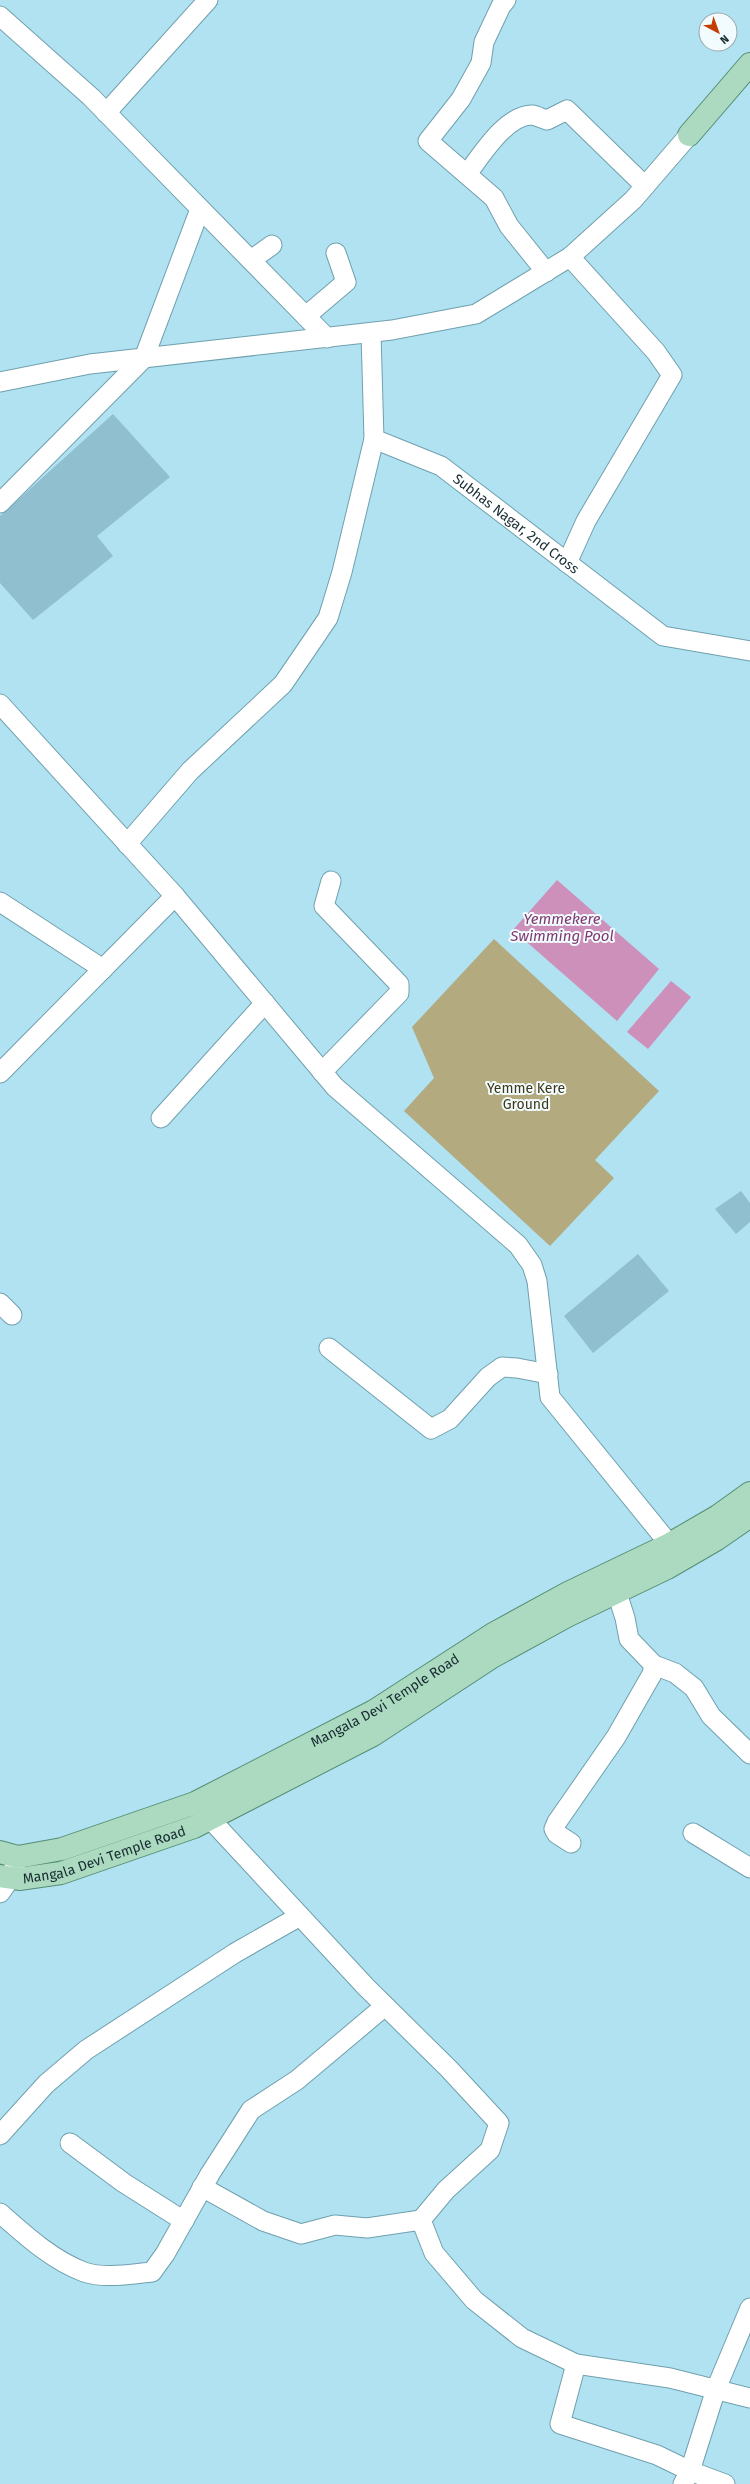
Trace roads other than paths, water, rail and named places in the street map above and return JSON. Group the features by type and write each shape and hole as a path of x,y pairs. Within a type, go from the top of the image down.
{"main road":[{"path":"689,135 750,64"},
{"name":"Mangala Devi Temple Road","path":"9,1855 62,1849 202,1811 373,1735 492,1657 567,1616 617,1593 675,1552 718,1516 750,1493"},
{"name":"Mangala Devi Temple Road","path":"3,1883 61,1873 143,1846 374,1711 506,1626 568,1593 675,1552 717,1539 750,1516"}],"street":[{"path":"106,113 208,0"},
{"path":"506,0 501,6 484,42 481,63 461,100 428,141 494,198 509,226 546,272"},
{"path":"0,16 106,113 327,338"},
{"path":"466,174 497,134 519,117 533,115 547,120 567,110 645,186"},
{"path":"0,382 90,364 371,333 476,314 570,257 633,200 689,135"},
{"path":"0,503 144,358 200,209"},
{"path":"251,260 272,245"},
{"path":"306,316 346,282 336,253"},
{"path":"567,563 586,521 672,375 656,352 570,257"},
{"path":"127,844 190,771 282,684 328,618 342,572 374,439 371,333"},
{"name":"Subhas Nagar, 2nd Cross","path":"374,439 441,466 663,636 750,651"},
{"path":"0,704 175,896 335,1087 518,1245 532,1265 537,1281 550,1397 675,1552"},
{"path":"322,1072 399,994 399,984 324,906 331,881"},
{"path":"0,1073 175,896"},
{"path":"0,902 103,969"},
{"path":"161,1118 264,1003"},
{"path":"329,1348 431,1429 450,1419 488,1377 502,1367 518,1368 548,1374"},
{"path":"617,1593 629,1639 654,1665 675,1673 694,1688 711,1716 750,1754"},
{"path":"571,1843 557,1834 554,1829 557,1822 616,1736 652,1674 654,1665"},
{"path":"202,1811 385,2006 449,2069 499,2123 490,2150 446,2190 421,2220 367,2228 335,2225 301,2234 263,2221 202,2187"},
{"path":"693,1833 750,1868"},
{"path":"3,1883 9,1855"},
{"path":"0,2135 46,2084 86,2050 234,1953 300,1916"},
{"path":"0,2213 39,2246 84,2272 115,2276 152,2272 165,2254 202,2187 251,2110 297,2080 385,2006"},
{"path":"70,2143 124,2183 184,2221"},
{"path":"421,2220 434,2253 474,2300 522,2338 576,2364 670,2378 750,2398"},
{"path":"687,2478 716,2389 750,2308"},
{"path":"576,2364 560,2424 657,2454 687,2478 725,2484"}],"water":[{"name":"Yemmekere Swimming Pool","path":"557,880 659,969 617,1021 513,930"},
{"path":"671,981 691,997 648,1049 627,1032"}],"park label":[{"name":"Yemme Kere Ground","path":"526,1096"}]}
